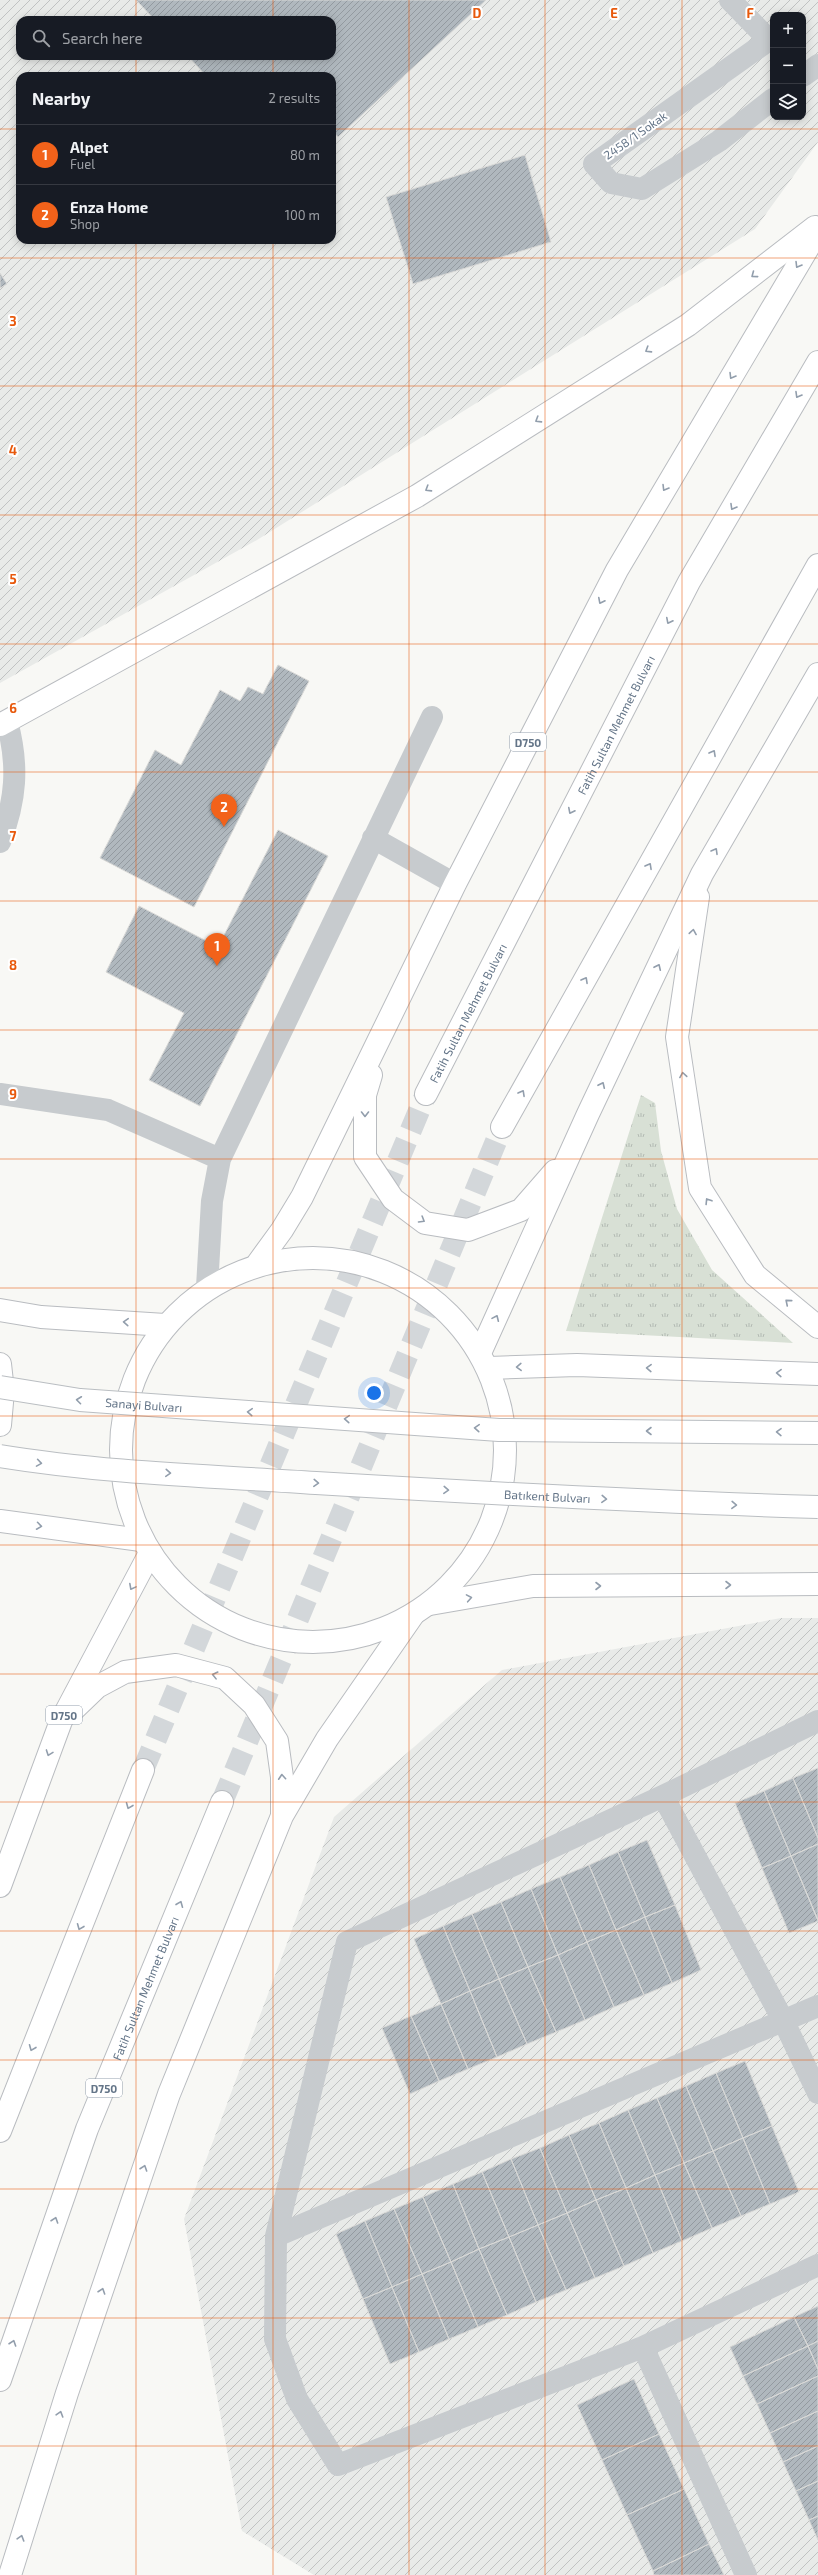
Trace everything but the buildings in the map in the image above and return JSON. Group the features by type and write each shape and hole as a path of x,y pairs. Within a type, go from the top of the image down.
{"main road":[{"path":"4,723 417,496 688,326 818,226"},
{"name":"D750","path":"258,1263 282,1230 302,1197 455,884 616,570 818,231"},
{"name":"Fatih Sultan Mehmet Bulvarı","path":"426,1094 689,582 818,362"},
{"path":"502,1127 818,565"},
{"path":"485,1361 588,1114 702,874 818,674"},
{"path":"702,874 677,1037 700,1188 755,1275 818,1327"},
{"path":"387,1022 365,1095 365,1157 393,1200 425,1223 468,1230 521,1210 556,1170 588,1114"},
{"path":"10,2575 67,2393 169,2094 282,1816 327,1739 423,1608 476,1555 502,1492 505,1415 485,1361 445,1308 389,1271 324,1255 258,1263 207,1287 165,1324 131,1382 119,1447 125,1496 146,1547 182,1593 238,1630 304,1644 371,1635 423,1608 532,1586 818,1584"},
{"path":"0,1310 41,1317 165,1324"},
{"path":"485,1361 818,1374"},
{"path":"0,1364 3,1391 0,1425"},
{"name":"Sanayi Bulvarı","path":"0,1387 80,1400 498,1430 818,1432"},
{"name":"Batıkent Bulvarı","path":"0,1456 64,1467 671,1502 818,1507"},
{"path":"0,1521 146,1547"},
{"name":"D750","path":"0,1886 61,1721 146,1547"},
{"path":"61,1721 97,1688 125,1672 176,1665 225,1678 254,1705 277,1742 282,1777 282,1816"},
{"path":"0,2131 143,1770"},
{"name":"Fatih Sultan Mehmet Bulvarı","path":"0,2380 87,2129 222,1802"}],"street":[{"name":"2458/1 Sokak","path":"730,0 769,40 594,164 611,184 642,189 719,141 770,101"},
{"path":"806,74 818,65"},
{"path":"207,1287 212,1200 220,1159 432,717"},
{"path":"0,842 16,783 14,748 4,723"},
{"path":"373,838 455,884"},
{"path":"0,1094 108,1110 220,1159"},
{"path":"818,1721 663,1796 347,1942 276,2236 275,2339 297,2399 338,2465 643,2347 818,2265"},
{"path":"663,1796 784,2022 818,2094"},
{"path":"276,2236 784,2022 818,2006"},
{"path":"643,2347 746,2575"}],"shaded area":[{"path":"0,0 818,0 818,142 755,229 257,540 0,683"},
{"path":"781,1618 818,1618 818,2575 314,2575 242,2531 184,2219 334,1817 502,1670"}],"green space":[{"path":"641,1095 655,1103 661,1151 677,1209 712,1270 793,1343 566,1331"}],"tunnel":[{"path":"143,1770 426,1094"},
{"path":"222,1802 502,1127"}],"place":[{"name":"Enza Home","path":"224,827"},
{"name":"Alpet","path":"217,966"}]}
